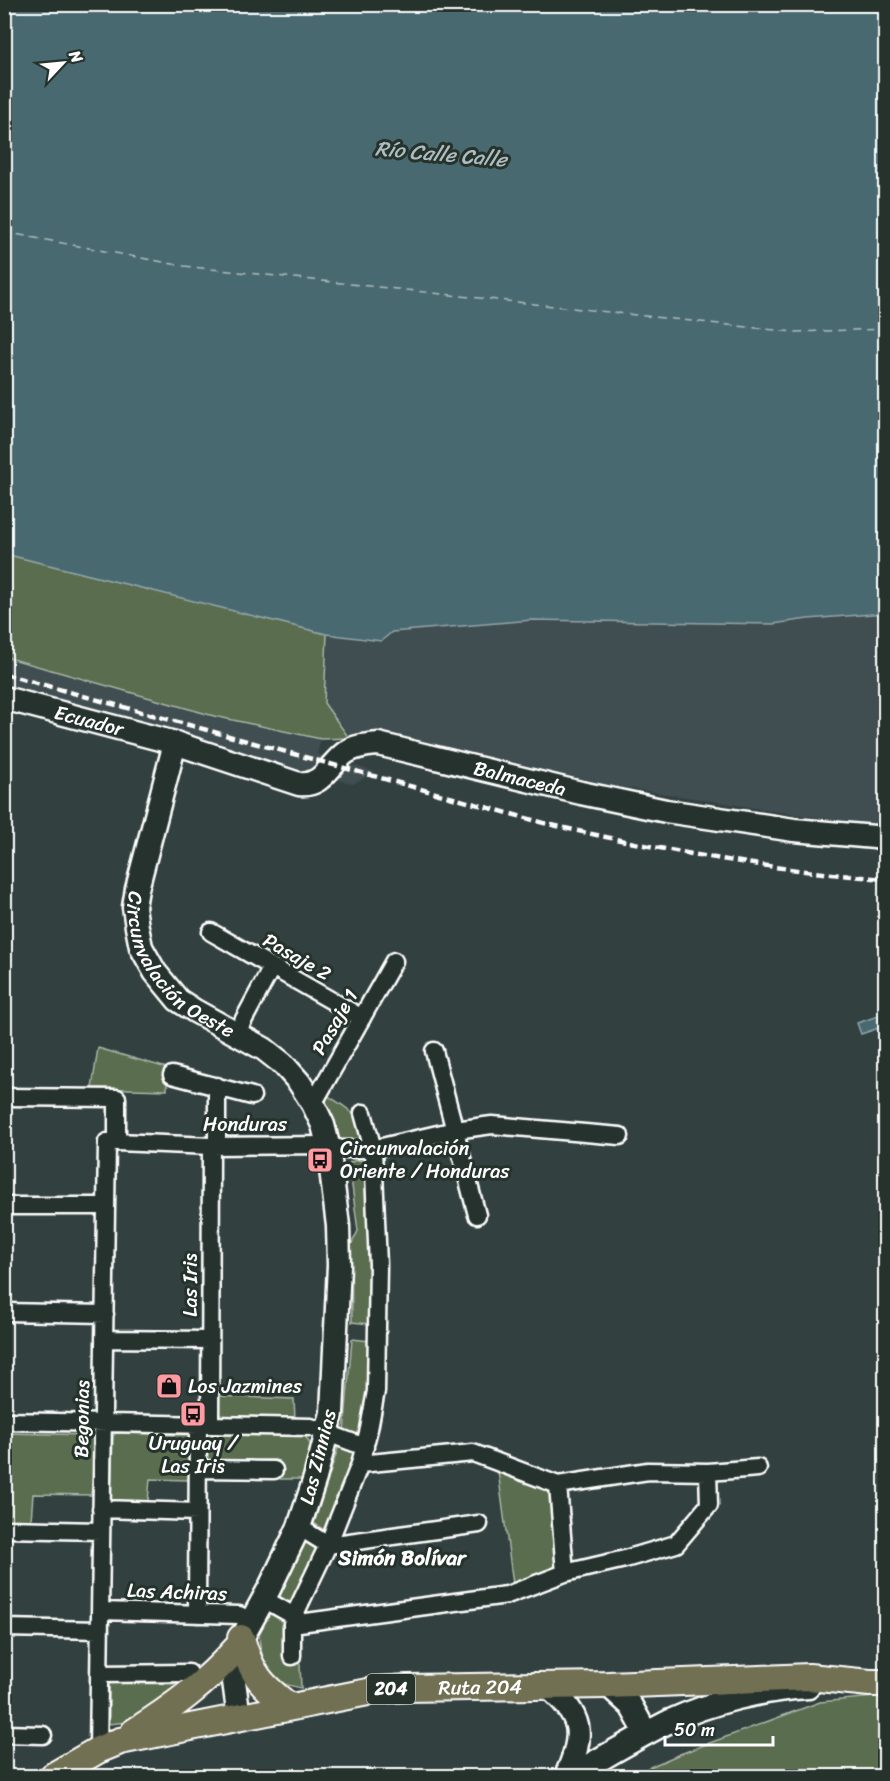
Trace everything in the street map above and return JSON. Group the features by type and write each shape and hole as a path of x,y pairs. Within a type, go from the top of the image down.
{"main road":[{"name":"Ecuador","path":"4,698 175,743"},
{"name":"Balmaceda","path":"175,743 305,785 322,778 332,764 347,751 378,744 666,811 794,830 885,838"},
{"name":"Circunvalación Oeste","path":"175,743 134,907 141,947 154,972 178,1000 264,1049 284,1064 300,1082 313,1104 323,1125 328,1145"},
{"name":"Las Zinnias","path":"239,1718 233,1674 243,1636 299,1527 332,1413 339,1265 338,1226 328,1145"},
{"path":"243,1636 252,1669 266,1689 290,1707"},
{"path":"109,1745 183,1700 220,1667 243,1636"},
{"name":"Ruta 204","path":"53,1776 109,1745 351,1695 407,1688 608,1685 809,1677 878,1683"},
{"path":"568,1776 673,1720 723,1702 791,1688 878,1683"},
{"path":"608,1685 631,1706 646,1733"},
{"path":"547,1686 564,1701 573,1714 578,1728 579,1742 568,1776"}],"street":[{"name":"Pasaje 2","path":"212,932 362,1018"},
{"name":"Pasaje 1","path":"313,1104 394,961"},
{"path":"236,1034 272,967"},
{"path":"434,1051 477,1215"},
{"path":"172,1075 252,1096"},
{"name":"Las Iris","path":"197,1614 197,1468 204,1424 210,1340 217,1086"},
{"name":"Begonias","path":"4,1097 117,1098 117,1142 108,1142 101,1509 99,1674 109,1745"},
{"path":"292,1656 293,1620 328,1545 360,1464 376,1391 378,1265 373,1149 363,1113"},
{"name":"Honduras","path":"117,1142 328,1145 341,1149 373,1149 492,1125 620,1136"},
{"path":"4,1206 106,1206"},
{"path":"4,1312 105,1314"},
{"path":"104,1339 210,1340"},
{"path":"4,1422 311,1427 365,1447"},
{"path":"360,1464 473,1453 558,1485 648,1471 708,1472 758,1468"},
{"path":"197,1468 274,1470"},
{"path":"264,1599 293,1620 507,1594 565,1573 676,1544 709,1505 708,1472"},
{"path":"558,1485 565,1573"},
{"path":"101,1509 197,1512"},
{"path":"299,1527 328,1545 479,1524"},
{"path":"4,1529 101,1531"},
{"name":"Las Achiras","path":"100,1611 239,1615 243,1636"},
{"path":"4,1628 100,1630"},
{"path":"99,1674 189,1673"},
{"path":"4,1734 43,1735"}],"shaded area":[{"path":"885,613 885,825 805,816 603,784 386,732 349,738 324,703 327,634 381,641 392,632 532,620 773,624"},
{"path":"4,657 214,716 321,739 317,754 375,772 353,784 5,689"}],"green space":[{"path":"5,554 327,634 324,703 349,738 321,739 214,716 5,657"},
{"path":"98,1048 167,1068 167,1090 92,1088"},
{"path":"327,1095 355,1116 364,1137 360,1141 341,1143 324,1101"},
{"path":"356,1160 366,1161 372,1317 369,1324 352,1322 351,1245 358,1231 349,1163"},
{"path":"352,1339 370,1341 369,1377 360,1437 344,1433"},
{"path":"214,1396 294,1399 295,1419 214,1416"},
{"path":"5,1433 91,1435 96,1442 91,1495 33,1494 31,1521 5,1520"},
{"path":"116,1433 189,1435 192,1439 189,1480 150,1479 148,1501 111,1501 113,1436"},
{"path":"212,1434 304,1435 311,1446 311,1457 301,1479 280,1479 281,1469 275,1460 207,1461 208,1439"},
{"path":"339,1445 356,1450 327,1532 314,1523"},
{"path":"498,1471 550,1491 557,1568 513,1584"},
{"path":"305,1539 320,1548 292,1606 279,1598"},
{"path":"273,1613 284,1619 286,1659 291,1663 300,1664 301,1688 278,1681 272,1675 263,1656 259,1636 261,1627 265,1619"},
{"path":"109,1683 183,1684 127,1722 109,1724"},
{"path":"885,1696 885,1776 629,1776 680,1754 820,1702"}],"water":[{"name":"Río Calle Calle","path":"5,4 885,5 885,613 773,624 532,620 392,632 381,641 326,634 5,554"},
{"path":"884,1014 885,1026 861,1034 857,1023"}],"ferry route":[{"path":"4,232 184,266 793,332 886,329"}],"railway":[{"path":"4,674 544,823 714,858 886,879"}],"place":[{"name":"Circunvalación Oriente / Honduras","path":"320,1160"},
{"name":"Los Jazmines","path":"169,1386"},
{"name":"Uruguay / Las Iris","path":"193,1414"}],"district":[{"name":"Simón Bolívar","path":"402,1558"}]}
